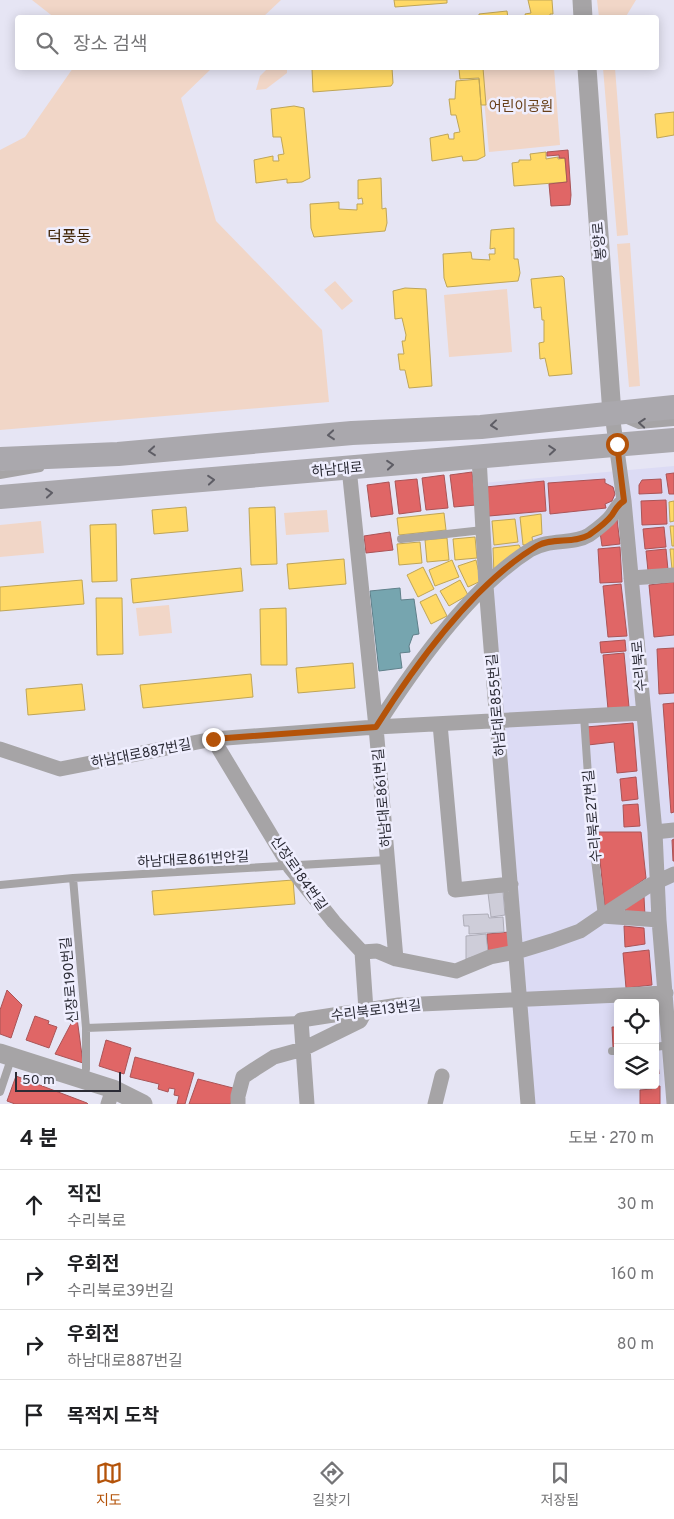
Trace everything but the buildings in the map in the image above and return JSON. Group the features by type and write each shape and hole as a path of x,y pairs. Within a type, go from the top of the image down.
{"main road":[{"path":"0,459 118,454 352,433 481,427 674,407"},
{"name":"하남대로","path":"0,497 479,457 617,444 671,435"}],"street":[{"path":"582,0 583,15"},
{"name":"봉양로","path":"586,70 612,414"},
{"name":"수리북로","path":"612,414 624,501 658,881 664,928 666,993 662,1046 674,1087 674,1103"},
{"name":"하남대로855번길","path":"479,457 486,586 528,1104"},
{"name":"하남대로861번길","path":"349,468 355,548 376,727 396,959"},
{"path":"376,727 410,674 486,586 528,551 541,543 590,535 611,517 619,504 624,501"},
{"path":"631,578 674,575"},
{"path":"376,727 643,713"},
{"path":"440,724 455,890 511,884"},
{"name":"하남대로887번길","path":"0,749 60,769 213,739 376,727"},
{"name":"신장로184번길","path":"213,739 290,867 334,922 362,952"},
{"path":"655,832 674,830"},
{"path":"238,1104 243,1077 274,1058 303,1049 360,1021 366,1010 362,952 377,951 396,959 456,971 490,957 516,952 580,931 648,886 674,874"},
{"path":"602,916 664,928"},
{"name":"수리북로13번길","path":"301,1020 399,1005 666,993"},
{"path":"301,1020 307,1104"},
{"path":"6,1054 83,1080 110,1097 143,1104"},
{"path":"435,1104 442,1076"}],"lane":[{"path":"612,414 671,435"},
{"path":"0,475 118,454"},
{"path":"401,539 483,530"},
{"name":"수리북로27번길","path":"584,716 592,835 602,916"},
{"name":"하남대로861번안길","path":"0,885 73,878 387,860"},
{"name":"신장로190번길","path":"73,878 86,1028 86,1069 83,1080"},
{"name":"수리북로13번길","path":"86,1028 301,1020"},
{"path":"0,1092 6,1054"}],"shaded area":[{"path":"674,466 674,1104 529,1104 482,483"}],"green space":[{"path":"32,0 281,0 265,15 51,15"},
{"path":"597,0 636,0 627,15 599,15"},
{"path":"72,70 210,70 181,98 216,221 322,330 329,402 0,430 0,150 25,137"},
{"path":"266,70 287,70 287,73 266,89 256,90 260,76"},
{"name":"어린이공원","path":"481,70 554,70 560,145 489,152"},
{"path":"603,70 615,70 628,235 617,236"},
{"path":"630,243 640,386 629,387 617,244"},
{"path":"335,281 353,301 342,310 324,290"},
{"path":"507,289 512,352 449,357 444,295"},
{"path":"327,510 329,532 286,535 284,513"},
{"path":"41,521 44,553 0,557 0,525"},
{"path":"169,605 172,633 139,636 136,608"}],"district":[{"name":"덕풍동","path":"69,236"}],"route":[{"path":"213,739 376,727 410,674 486,586 528,551 541,543 590,535 611,517 619,504 624,501 617,444"}]}
